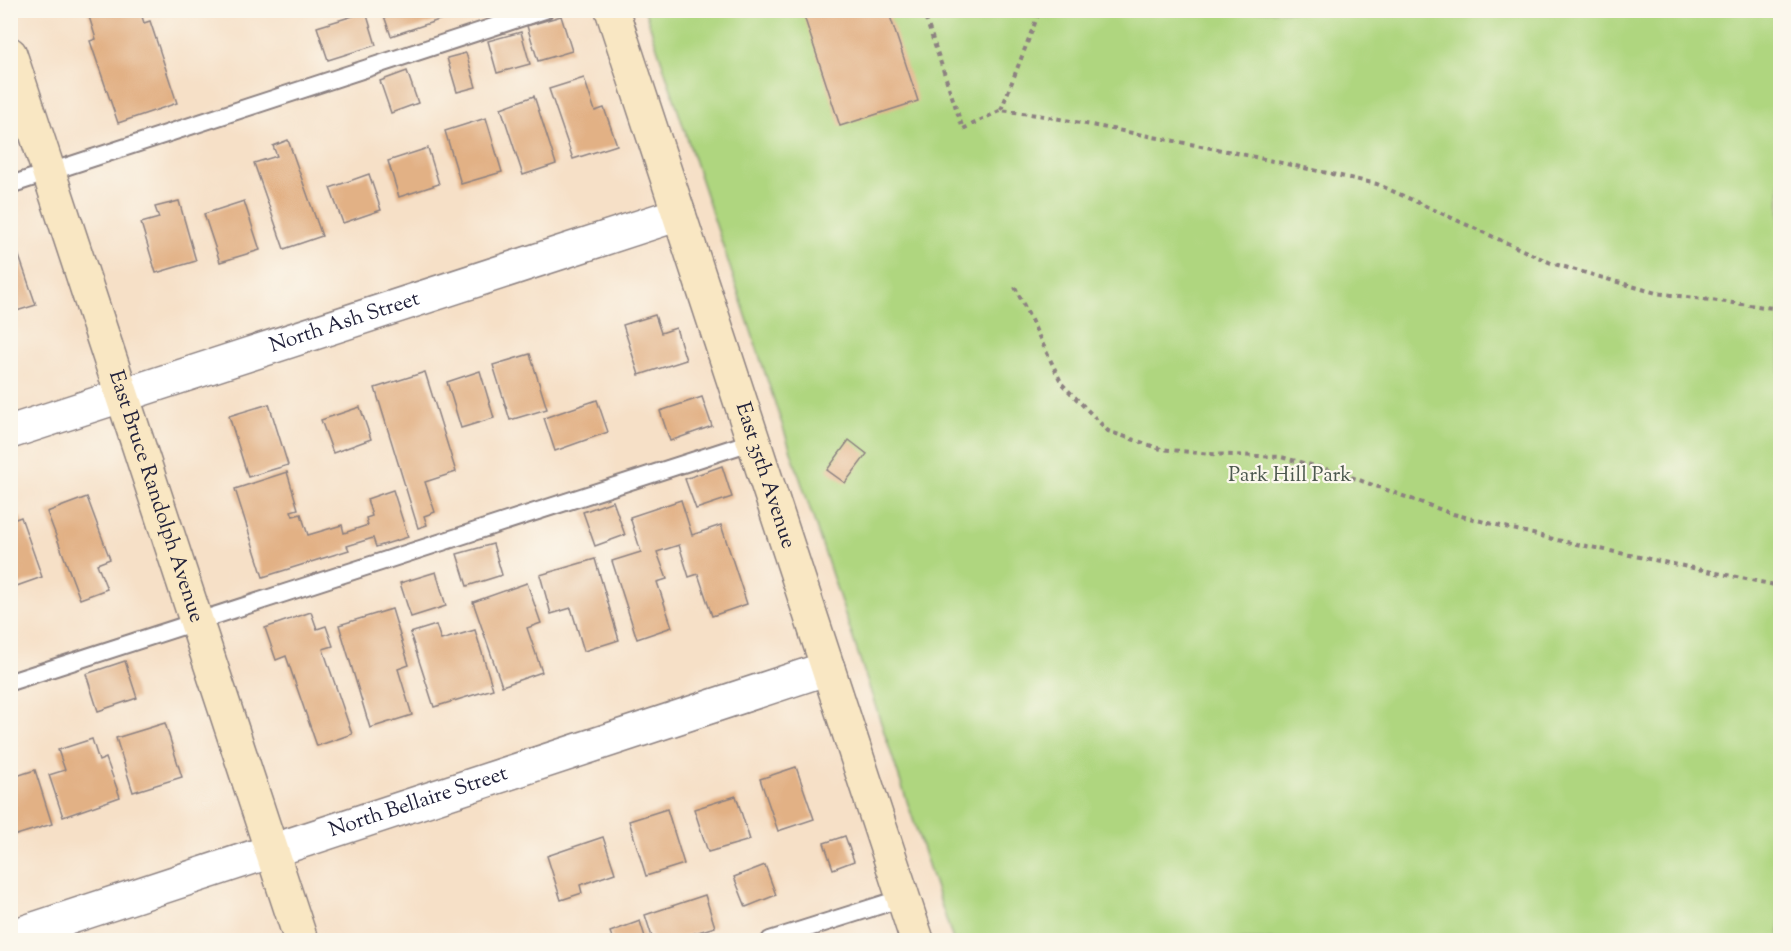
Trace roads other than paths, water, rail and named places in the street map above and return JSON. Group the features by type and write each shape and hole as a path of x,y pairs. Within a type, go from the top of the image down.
{"street":[{"name":"East 35th Avenue","path":"612,10 917,940"},
{"name":"East Bruce Randolph Avenue","path":"10,54 301,940"},
{"name":"North Ash Street","path":"10,432 679,214"},
{"name":"North Bellaire Street","path":"10,936 828,668"}],"lane":[{"path":"10,185 545,10"},
{"path":"10,682 754,441"},
{"path":"770,940 903,898"}],"park label":[{"name":"Park Hill Park","path":"1290,476"}]}
